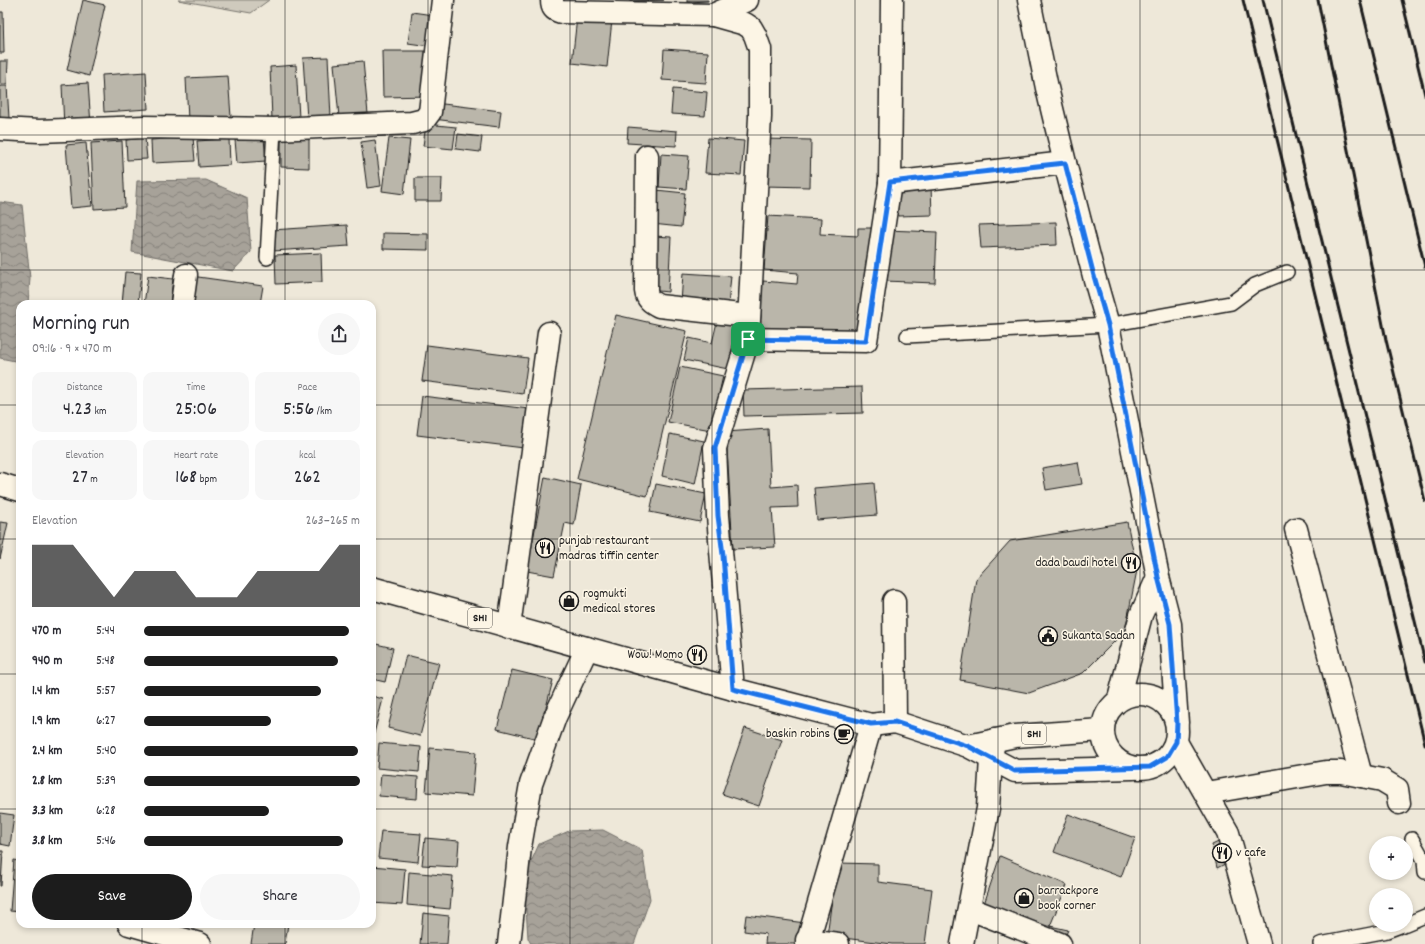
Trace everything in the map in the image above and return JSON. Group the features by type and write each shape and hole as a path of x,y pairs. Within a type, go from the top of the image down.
{"street":[{"path":"0,129 39,131 144,127 274,129 412,123 424,120 430,112 442,0"},
{"path":"552,0 554,10 561,12 713,15 746,24 751,28 755,35 760,49 760,116 748,339 715,448 718,516 723,555 733,689"},
{"path":"713,15 747,0"},
{"path":"748,339 866,341 890,182 892,0"},
{"path":"1029,0 1047,88 1065,163 1108,325 1158,577 1170,624 1177,732"},
{"path":"646,156 647,297 659,306 749,316"},
{"path":"890,182 1065,163"},
{"path":"183,300 186,276"},
{"path":"510,626 549,333"},
{"path":"0,484 16,489"},
{"path":"1296,529 1360,776"},
{"path":"1119,699 1141,615 1158,577"},
{"name":"SH1","path":"376,589 733,689 871,724 895,722 968,746 993,750 1015,771 1152,767 1167,757 1177,732"},
{"path":"894,601 895,722"},
{"path":"509,944 520,847 531,784 556,716 587,648"},
{"path":"1133,768 1117,761 1105,747 1102,730 1106,712 1119,699 1136,693 1155,696 1169,707 1177,732 1206,793 1228,833 1259,944"},
{"path":"838,944 807,942 871,724"},
{"name":"SH1","path":"993,750 1015,736 1102,730"},
{"path":"962,944 988,808 993,750"},
{"path":"1206,793 1326,772 1341,772 1382,780 1397,789 1399,803"},
{"path":"968,913 972,911 978,912 1060,944"},
{"path":"143,928 200,944"}],"lane":[{"path":"267,258 274,129"},
{"path":"907,336 1108,325 1231,303 1255,285 1287,272"},
{"path":"1413,842 1424,860 1425,872"},
{"path":"1413,921 1425,916"},
{"path":"1320,944 1382,932"}],"shaded area":[{"path":"178,0 269,0 251,13"}],"water":[{"path":"206,180 247,198 251,252 233,271 132,252 137,181"},
{"path":"0,202 22,205 30,278 28,300 16,300 16,361 0,358"},
{"path":"603,830 642,850 650,899 634,944 531,944 528,938 524,878 539,844 569,831"}],"building":[{"path":"83,0 105,5 89,76 67,70"},
{"path":"631,0 664,0 631,1"},
{"path":"687,0 708,0 708,1 687,2"},
{"path":"0,12 3,12 4,53 0,53"},
{"path":"412,12 433,15 429,46 408,43"},
{"path":"577,17 612,20 607,67 572,63"},
{"path":"664,49 708,52 706,83 662,80"},
{"path":"382,51 428,51 429,96 383,97"},
{"path":"328,57 331,118 307,119 303,58"},
{"path":"0,61 8,61 7,84 0,84"},
{"path":"363,61 368,114 339,117 334,64"},
{"path":"296,65 299,118 272,120 270,67"},
{"path":"146,72 148,109 104,112 102,75"},
{"path":"228,76 231,117 188,120 186,78"},
{"path":"88,83 91,125 64,127 62,85"},
{"path":"0,86 7,86 9,118 0,119"},
{"path":"673,89 707,92 705,116 671,114"},
{"path":"435,103 501,111 499,127 433,119"},
{"path":"426,124 456,127 453,149 423,146"},
{"path":"628,127 677,131 676,146 627,143"},
{"path":"458,134 482,137 480,152 456,149"},
{"path":"281,135 309,136 309,168 281,167"},
{"path":"193,137 195,161 152,163 151,140"},
{"path":"145,138 147,159 127,160 126,140"},
{"path":"264,138 266,161 237,163 235,140"},
{"path":"389,138 410,140 404,194 382,191"},
{"path":"708,138 744,141 741,175 705,173"},
{"path":"229,139 230,165 199,167 197,141"},
{"path":"763,139 811,140 810,187 763,186"},
{"path":"375,140 381,186 367,188 361,142"},
{"path":"122,141 125,207 94,209 91,143"},
{"path":"86,143 92,206 71,208 66,145"},
{"path":"661,154 689,156 686,189 659,187"},
{"path":"415,178 442,178 441,201 415,201"},
{"path":"931,186 932,215 898,216 897,188"},
{"path":"656,190 685,193 681,227 652,224"},
{"path":"768,216 821,219 820,234 858,236 858,228 872,228 860,333 758,333 763,281 797,284 798,273 764,270"},
{"path":"1056,222 1057,245 981,248 979,225"},
{"path":"347,225 349,246 273,251 272,230"},
{"path":"886,230 937,232 935,283 884,281"},
{"path":"383,233 428,234 428,250 383,249"},
{"path":"654,236 671,237 668,292 649,290"},
{"path":"321,253 322,282 276,284 275,255"},
{"path":"125,272 141,273 138,300 122,300"},
{"path":"683,273 731,276 728,306 681,303"},
{"path":"148,276 173,279 170,300 145,300"},
{"path":"191,276 263,286 261,300 188,300"},
{"path":"616,315 687,331 647,496 577,479"},
{"path":"717,322 737,326 728,369 684,360 689,338 712,343"},
{"path":"427,345 528,358 523,394 422,381"},
{"path":"680,367 723,376 711,430 668,422"},
{"path":"862,387 863,413 744,416 743,390"},
{"path":"422,396 529,409 524,448 417,435"},
{"path":"768,429 771,487 797,485 798,507 772,508 775,547 733,549 726,432"},
{"path":"670,434 704,441 695,484 662,476"},
{"path":"1078,462 1082,484 1046,490 1042,468"},
{"name":"punjab restaurant madras tiffin center","path":"545,477 581,485 574,525 565,523 554,576 527,571"},
{"path":"874,483 877,515 817,520 814,488"},
{"path":"656,484 706,494 700,522 650,512"},
{"path":"0,522 8,523 0,559"},
{"path":"1127,522 1137,570 1125,631 1083,673 1029,693 960,680 976,579 1010,541"},
{"path":"376,644 393,648 385,682 376,680"},
{"path":"406,655 439,663 420,736 388,728"},
{"path":"512,670 553,680 538,739 497,729"},
{"path":"376,697 383,699 376,726"},
{"path":"745,728 782,740 759,806 722,794"},
{"path":"379,743 421,747 419,772 377,768"},
{"path":"430,748 476,752 472,796 426,792"},
{"path":"381,774 418,777 417,799 379,796"},
{"path":"0,813 14,815 10,846 0,844"},
{"path":"1068,814 1135,838 1121,877 1054,852"},
{"path":"381,831 421,834 418,862 378,858"},
{"path":"425,838 459,841 457,867 422,865"},
{"name":"v cafe","path":"1227,838 1233,860 1217,868 1212,845"},
{"path":"0,851 3,851 1,886 0,886"},
{"name":"barrackpore book corner","path":"1000,856 1067,885 1050,926 1068,930 1063,941 982,910"},
{"path":"14,860 16,860 16,912 10,911"},
{"path":"839,863 878,864 878,882 932,889 925,944 892,944 827,936 835,876 839,877"},
{"path":"376,866 405,869 402,905 376,903"},
{"path":"409,872 453,876 450,909 407,905"},
{"path":"423,913 449,916 447,944 420,944"},
{"path":"746,915 805,923 802,944 765,944 766,934 744,931"},
{"path":"253,928 287,928 285,944 251,944"}],"railway":[{"path":"1243,0 1425,744"},
{"path":"1263,0 1425,662"},
{"path":"1318,0 1386,340 1425,501"},
{"path":"1360,0 1425,267"},
{"path":"1402,0 1425,95"}],"place":[{"name":"punjab restaurant madras tiffin center","path":"545,548"},
{"name":"dada baudi hotel","path":"1131,563"},
{"name":"rogmukti medical stores","path":"569,601"},
{"name":"Sukanta Sadan","path":"1048,636"},
{"name":"Wow! Momo","path":"697,655"},
{"name":"baskin robins","path":"844,734"},
{"name":"v cafe","path":"1222,853"},
{"name":"barrackpore book corner","path":"1024,898"}],"route":[{"path":"1065,163 1108,325 1158,577 1170,624 1177,723 1176,742 1167,757 1152,767 1015,771 968,746 895,722 871,724 733,689 723,555 718,516 715,448 748,339 866,341 890,182 1065,163"}]}
